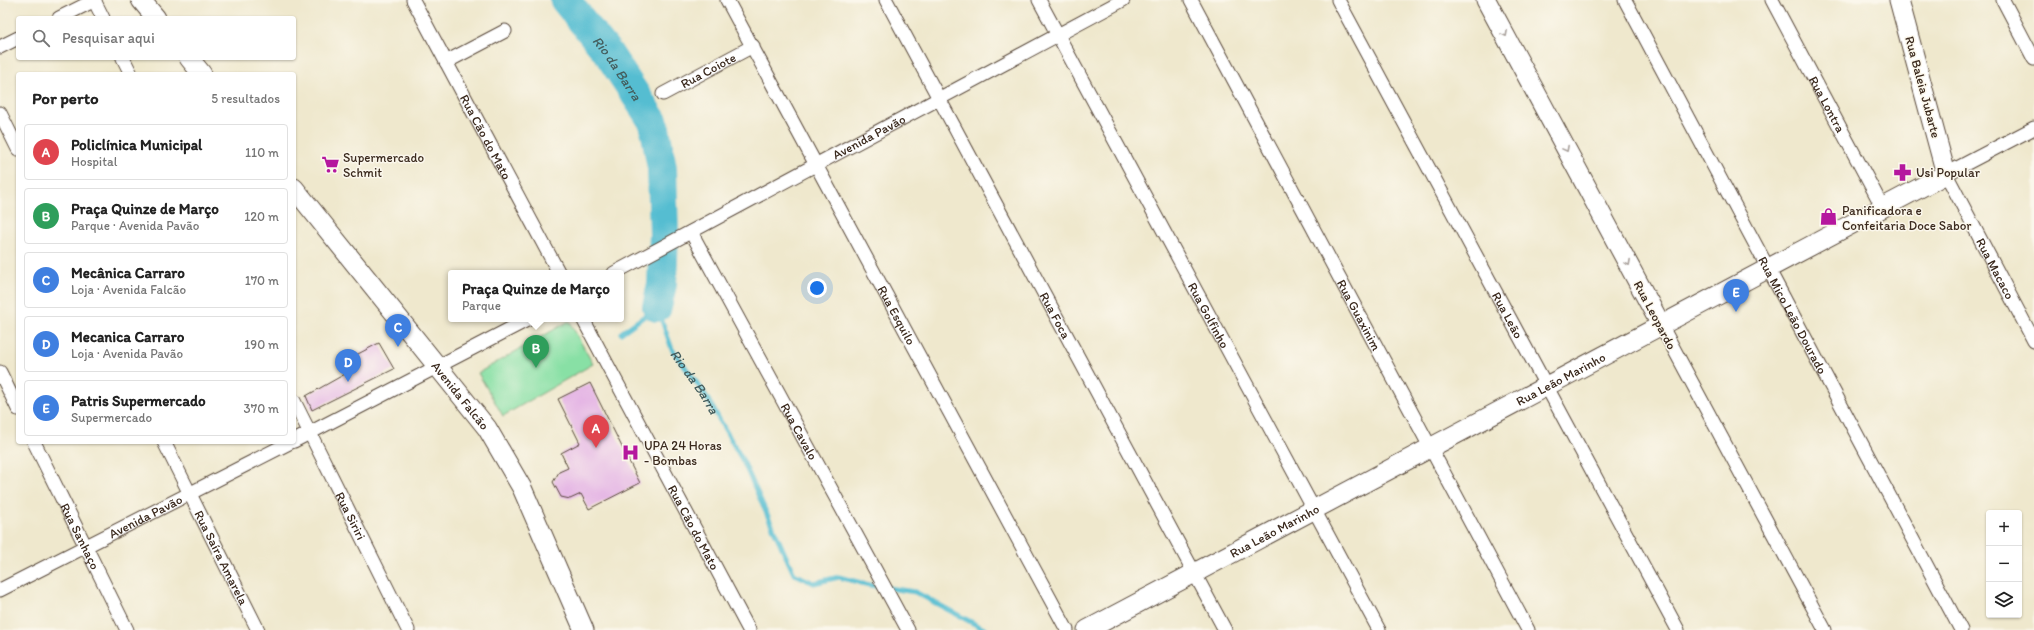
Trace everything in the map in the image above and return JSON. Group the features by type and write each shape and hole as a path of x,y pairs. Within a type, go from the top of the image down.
{"street":[{"path":"63,16 95,0 102,16"},
{"path":"141,0 154,16"},
{"name":"Rua Cão do Mato","path":"413,0 556,270"},
{"name":"Rua Esquilo","path":"728,0 1067,630"},
{"name":"Rua Foca","path":"886,0 1225,630"},
{"name":"Rua Golfinho","path":"1039,0 1379,630"},
{"name":"Avenida Pavão","path":"620,270 1123,0"},
{"name":"Rua Guaxinim","path":"1191,0 1528,630"},
{"name":"Rua Leão","path":"1338,0 1678,630"},
{"name":"Rua Leopardo","path":"1486,0 1825,630"},
{"name":"Rua Mico Leão Dourado","path":"1625,0 1961,630"},
{"name":"Rua Lontra","path":"1772,0 1883,208"},
{"name":"Rua Baleia Jubarte","path":"1900,0 1946,174"},
{"path":"2003,0 2034,59"},
{"path":"446,62 505,32"},
{"path":"0,47 16,39"},
{"name":"Rua Coiote","path":"663,94 752,46"},
{"path":"124,60 130,72"},
{"path":"190,60 200,72"},
{"path":"0,114 16,146"},
{"name":"Rua Leão Marinho","path":"1087,630 2034,128"},
{"name":"Rua Macaco","path":"1946,174 2034,341"},
{"name":"Avenida Falcão","path":"296,190 487,428 506,459 539,525 584,630"},
{"name":"Rua Cavalo","path":"691,232 908,630"},
{"path":"296,440 523,322"},
{"name":"Rua Cão do Mato","path":"585,322 749,630"},
{"path":"0,372 16,405"},
{"name":"Rua Siriri","path":"296,404 408,630"},
{"name":"Rua Sanhaço","path":"35,444 127,630"},
{"name":"Rua Saíra Amarela","path":"165,444 258,630"},
{"name":"Avenida Pavão","path":"0,590 287,444"}],"green space":[{"path":"567,322 570,322 593,364 503,416 478,373"}],"building":[{"path":"379,343 394,369 312,410 306,396 361,365 356,355"},
{"path":"590,383 640,483 589,509 581,494 570,499 561,497 553,482 559,472 568,468 561,453 580,443 558,399"}],"waterway":[{"name":"Rio da Barra","path":"565,0 608,53 654,123 662,168 664,234 662,284 657,307"},
{"name":"Rio da Barra","path":"621,333 657,307 672,349 704,393 743,461 794,574 814,583 839,577 869,585 915,592 986,630"}],"place":[{"name":"Supermercado Schmit","path":"330,164"},
{"name":"Usi Popular","path":"1903,172"},
{"name":"Panificadora e Confeitaria Doce Sabor","path":"1829,217"},
{"name":"Patris Supermercado","path":"1736,312"},
{"name":"Mecânica Carraro","path":"398,347"},
{"name":"Praça Quinze de Março","path":"536,368"},
{"name":"Mecanica Carraro","path":"348,382"},
{"name":"Policlínica Municipal","path":"596,448"},
{"name":"UPA 24 Horas - Bombas","path":"631,452"}]}
